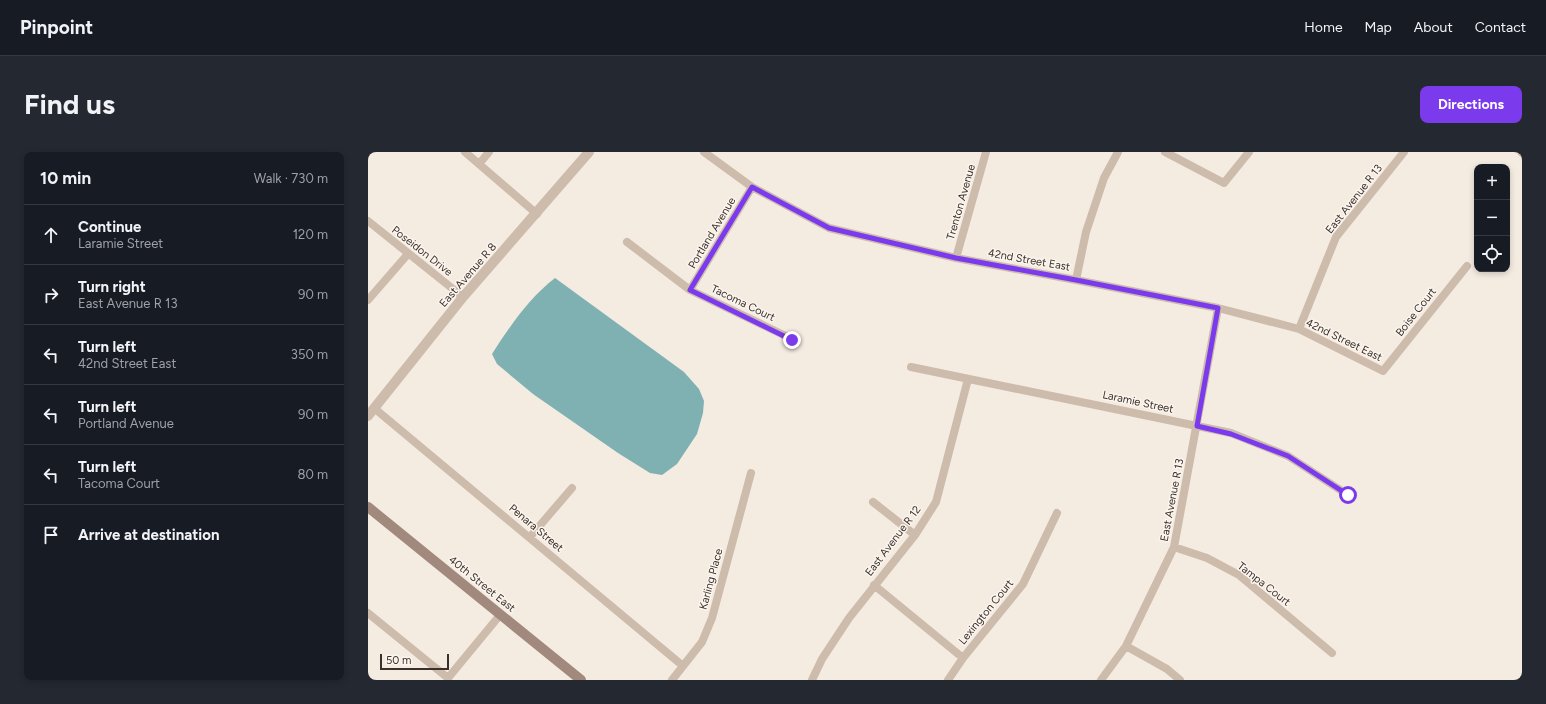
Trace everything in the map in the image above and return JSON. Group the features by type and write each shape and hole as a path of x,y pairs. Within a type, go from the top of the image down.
{"main road":[{"name":"40th Street East","path":"368,507 581,680"}],"street":[{"path":"465,152 537,214"},
{"path":"479,164 489,152"},
{"name":"East Avenue R 8","path":"371,412 463,297 537,214 589,152"},
{"name":"42nd Street East","path":"704,152 752,187 829,228 956,258 1218,308 1299,329 1383,371"},
{"name":"Trenton Avenue","path":"956,258 986,152"},
{"path":"1076,280 1086,232 1104,178 1118,152"},
{"path":"1165,152 1224,183 1250,152"},
{"name":"East Avenue R 13","path":"1299,329 1336,237 1404,152"},
{"name":"Portland Avenue","path":"690,290 752,187"},
{"name":"Poseidon Drive","path":"368,221 463,297"},
{"name":"Tacoma Court","path":"627,242 690,290 792,340"},
{"path":"368,300 408,254"},
{"name":"Boise Court","path":"1383,371 1467,266"},
{"name":"East Avenue R 13","path":"1101,680 1126,646 1174,547 1218,308"},
{"name":"Laramie Street","path":"911,367 1231,434 1288,456 1348,495"},
{"name":"East Avenue R 12","path":"812,680 822,659 849,618 915,535 936,502 968,379"},
{"name":"Penara Street","path":"371,412 530,537 683,666"},
{"name":"Karling Place","path":"672,680 702,642 712,618 751,473"},
{"path":"530,537 572,488"},
{"path":"873,502 915,535"},
{"name":"Lexington Court","path":"948,680 963,658 1023,584 1057,513"},
{"name":"Tampa Court","path":"1174,547 1207,558 1239,575 1332,653"},
{"path":"874,585 963,658"},
{"path":"368,613 448,678 500,615"},
{"path":"1126,646 1166,669 1180,680"}],"water":[{"path":"555,278 684,372 699,389 704,401 703,413 697,434 677,464 662,475 650,473 618,453 533,394 497,364 492,354 506,333 528,303"}],"route":[{"path":"792,340 690,290 752,187 829,228 956,258 1218,308 1197,426 1231,434 1288,456 1348,495"}]}
